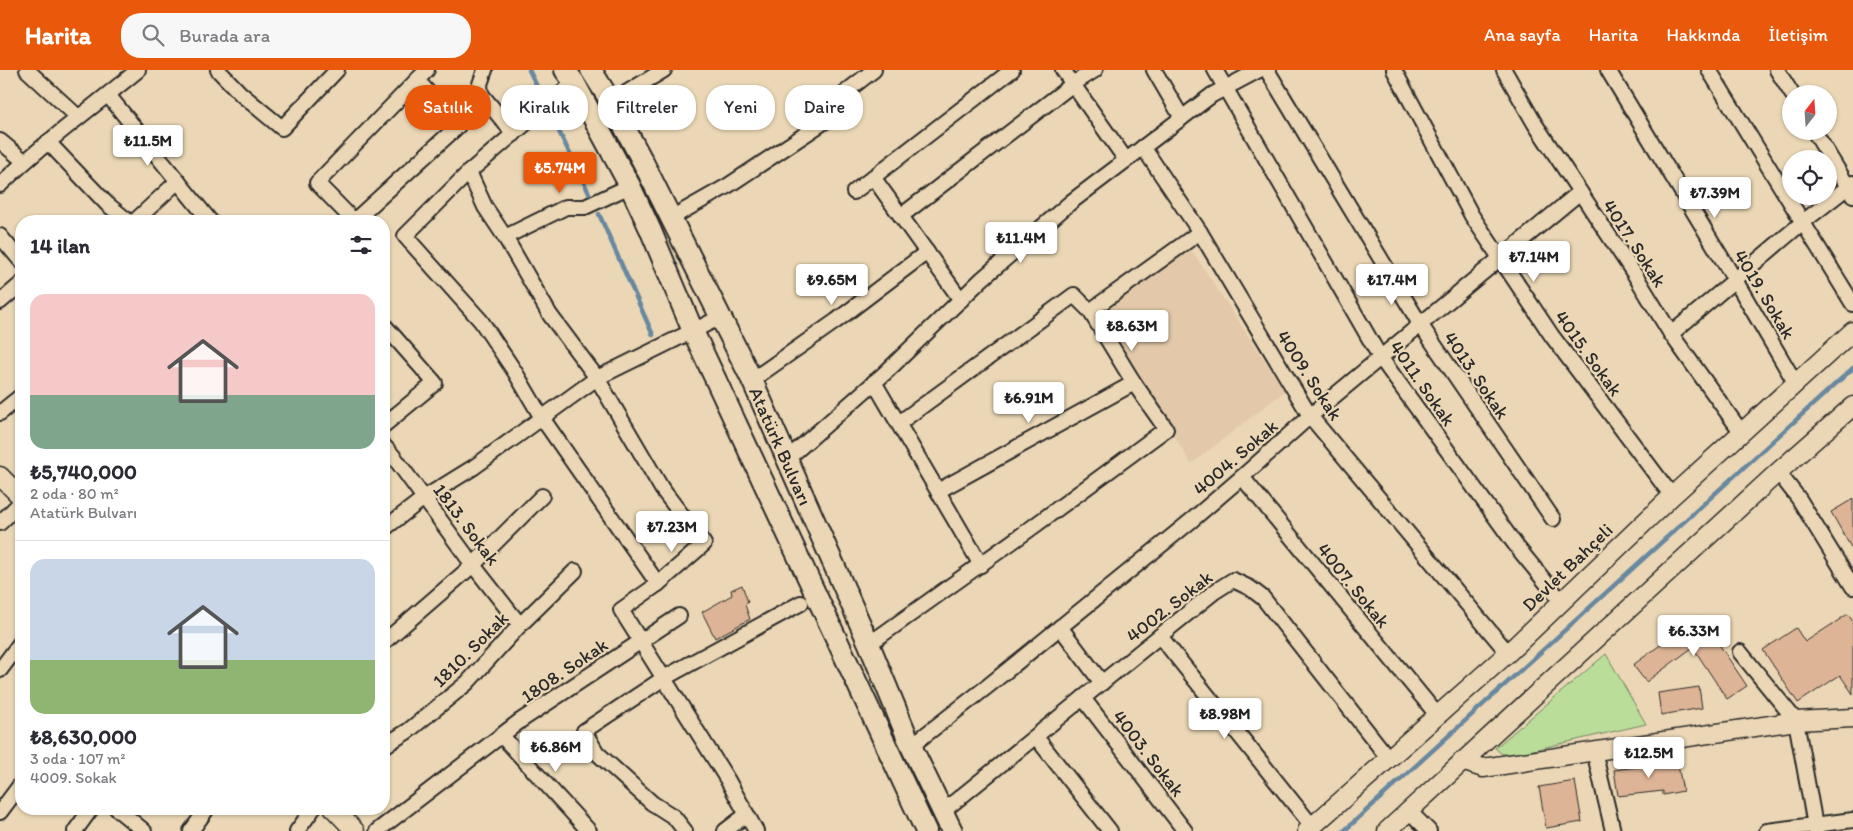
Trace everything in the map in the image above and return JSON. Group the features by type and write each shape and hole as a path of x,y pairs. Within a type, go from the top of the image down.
{"main road":[{"name":"Atatürk Bulvarı","path":"592,70 601,85"},
{"name":"Atatürk Bulvarı","path":"570,76 630,186 693,331 926,831"},
{"name":"Atatürk Bulvarı","path":"626,130 752,380 869,644 911,746 952,831"}],"street":[{"path":"27,70 78,117"},
{"path":"0,185 24,162 78,117 138,70"},
{"path":"218,70 241,94 282,128 337,70"},
{"path":"485,70 480,84 481,94 514,134"},
{"path":"640,85 664,70"},
{"path":"671,218 728,185 845,108 847,91 874,70"},
{"path":"854,192 1012,70"},
{"path":"1063,70 1126,160"},
{"path":"901,216 1073,84 1095,70"},
{"path":"1154,70 1182,118"},
{"name":"4011. Sokak","path":"1215,70 1380,357 1517,547 1561,601"},
{"path":"787,459 874,382 960,300 1071,202 1212,95 1260,70"},
{"name":"4013. Sokak","path":"1267,70 1420,324 1553,519"},
{"name":"4015. Sokak","path":"1394,70 1472,216 1500,259 1552,336 1672,496"},
{"name":"4017. Sokak","path":"1504,70 1535,124 1671,334 1742,433"},
{"name":"4019. Sokak","path":"1608,70 1796,384"},
{"path":"1709,70 1853,304"},
{"path":"1777,70 1786,85"},
{"path":"348,215 317,183 422,75 458,126 361,215"},
{"path":"570,76 553,100 486,156 405,236 480,321 515,372 542,418 658,584"},
{"path":"108,95 205,215"},
{"path":"0,140 24,162"},
{"path":"1671,334 1803,222 1851,188 1820,140"},
{"path":"48,142 107,204 121,215"},
{"name":"4009. Sokak","path":"1143,147 1200,232 1310,416 1508,653"},
{"path":"469,172 485,207 505,237 550,315 597,378 662,489 704,544 658,584 621,610 727,779 756,831"},
{"path":"873,176 960,300"},
{"path":"142,215 178,182"},
{"path":"505,237 566,206 585,206 630,186"},
{"name":"4004. Sokak","path":"911,746 1060,627 1242,477 1310,416 1580,192"},
{"path":"1090,311 1200,232"},
{"path":"0,236 15,254"},
{"path":"752,380 836,321 927,252"},
{"path":"0,302 15,289"},
{"path":"869,644 981,565 1166,429 1134,383 1090,311 1074,295 898,423"},
{"path":"390,524 424,498 474,467 597,378 721,317"},
{"name":"Devlet Bahçeli","path":"1310,828 1508,653 1672,496 1853,331"},
{"path":"390,332 435,383 390,419"},
{"path":"874,382 981,565"},
{"path":"938,491 1134,383"},
{"path":"0,413 15,401"},
{"path":"1387,831 1778,472 1853,406"},
{"name":"1813. Sokak","path":"390,454 520,625"},
{"path":"1778,472 1799,499 1853,587"},
{"path":"0,476 15,491"},
{"name":"4007. Sokak","path":"1242,477 1438,716"},
{"path":"390,637 473,565 542,496"},
{"path":"0,523 15,508"},
{"name":"1810. Sokak","path":"390,742 408,731 468,683 520,625 575,571"},
{"name":"4002. Sokak","path":"942,812 1214,592 1233,580 1250,588 1264,598 1389,759"},
{"path":"685,831 674,817 652,803 597,754 584,731 664,678 801,603"},
{"name":"1808. Sokak","path":"377,831 520,721 679,616"},
{"path":"1060,627 1102,683"},
{"path":"1160,636 1310,828"},
{"path":"0,670 15,650"},
{"path":"1740,652 1796,721 1815,828"},
{"name":"4003. Sokak","path":"1083,698 1185,831"},
{"path":"1462,761 1483,768 1796,721 1853,718"},
{"path":"502,736 589,831"},
{"path":"1036,737 1110,831"},
{"path":"1594,751 1612,831"},
{"path":"0,812 15,792"},
{"path":"1409,811 1429,831"},
{"path":"75,831 87,815"},
{"path":"124,815 144,831"},
{"path":"191,831 203,815"},
{"path":"297,831 309,815"},
{"path":"340,815 355,831"},
{"path":"725,831 746,815"},
{"path":"1767,831 1815,828 1853,820"}],"shaded area":[{"path":"1190,248 1285,391 1191,464 1101,314"}],"green space":[{"path":"1606,654 1646,724 1520,753 1502,754 1495,748"}],"building":[{"path":"1853,499 1853,551 1831,512"},
{"path":"742,585 748,602 745,605 750,619 715,638 702,612 732,595 731,590"},
{"path":"1848,614 1853,622 1853,694 1840,675 1798,703 1763,650 1796,628 1805,642"},
{"path":"1700,616 1747,686 1727,699 1692,646 1692,648 1646,682 1633,665"},
{"path":"1699,687 1702,708 1661,715 1658,693"},
{"path":"1677,760 1683,791 1663,795 1663,791 1618,796 1614,770"},
{"path":"1575,781 1582,822 1546,828 1539,787"}],"waterway":[{"path":"529,70 589,193"},
{"path":"599,214 653,335"},
{"path":"1344,831 1853,368"}]}
